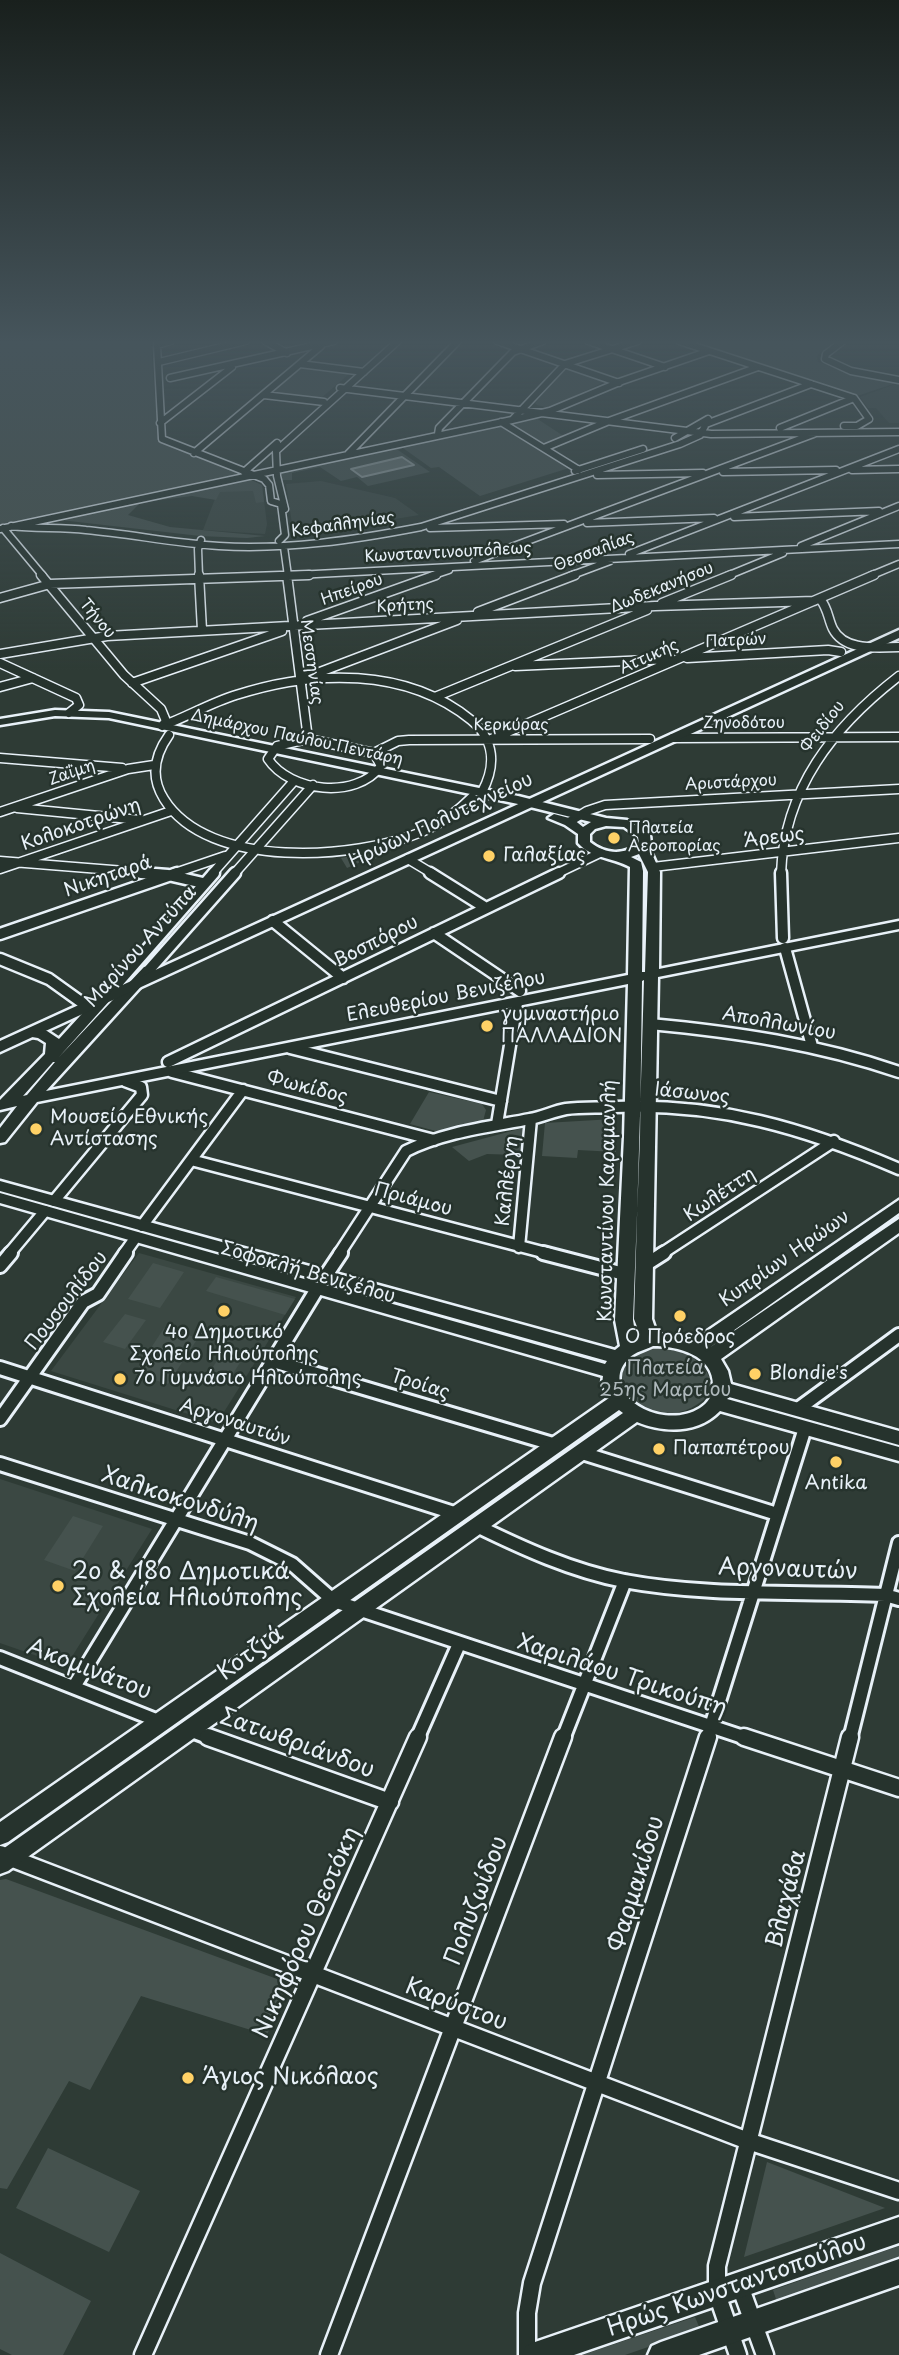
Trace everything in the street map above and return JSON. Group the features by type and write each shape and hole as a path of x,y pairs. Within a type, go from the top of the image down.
{"main road":[{"name":"Ηρώων Πολυτεχνείου","path":"0,1038 273,922 408,859 650,739 899,624"},
{"name":"Ηρώων Πολυτεχνείου","path":"0,1047 85,1004 104,1000 149,970 426,836 519,804 673,738 899,634"},
{"name":"Δημάρχου Παύλου Πεντάρη","path":"72,716 100,714 270,753 519,804 574,819 606,822"},
{"path":"0,722 32,715 72,716"},
{"path":"0,729 72,716"},
{"name":"Δημάρχου Παύλου Πεντάρη","path":"72,716 144,730 165,730"},
{"path":"574,819 584,833 584,843 600,853 618,855 642,848"},
{"path":"584,833 590,827 606,822 627,824 641,831 645,839 642,848 653,867"},
{"name":"Κωνσταντίνου Καραμανλή","path":"618,855 636,865 650,1024 643,1319 651,1340"},
{"name":"Κωνσταντίνου Καραμανλή","path":"619,1359 624,1320 631,1106 653,867"},
{"name":"Ελευθερίου Βενιζέλου","path":"25,1096 125,1082 170,1067 644,972 899,916"},
{"name":"Ελευθερίου Βενιζέλου","path":"784,943 899,925"},
{"name":"Μαρίνου Αντύπα","path":"2,1104 41,1087 124,987"},
{"name":"Ελευθερίου Βενιζέλου","path":"41,1087 290,1048 518,997"},
{"name":"Μαρίνου Αντύπα","path":"0,1138 52,1058 104,1000"},
{"path":"32,1033 42,1034 53,1041 52,1058"},
{"name":"Σοφοκλή Βενιζέλου","path":"0,1186 50,1206 321,1283 619,1359"},
{"name":"Σοφοκλή Βενιζέλου","path":"0,1198 50,1206"},
{"name":"Κυπρίων Ηρώων","path":"703,1353 899,1205"},
{"name":"Κυπρίων Ηρώων","path":"703,1353 899,1225"},
{"path":"651,1340 674,1340 703,1353 717,1368 720,1396 699,1418 674,1424 634,1415 618,1401 609,1382 619,1359 651,1340"},
{"path":"720,1396 797,1409 899,1438"},
{"path":"720,1396 805,1428 899,1454"},
{"name":"Κοτζιά","path":"0,1835 618,1401"},
{"name":"Κοτζιά","path":"3,1858 634,1415"},
{"name":"Ηρώς Κωνσταντοπούλου","path":"535,2355 899,2231"},
{"name":"Ηρώς Κωνσταντοπούλου","path":"661,2355 740,2336 899,2272"}],"street":[{"path":"189,451 248,473"},
{"path":"248,473 268,451"},
{"path":"275,451 287,531 302,540"},
{"path":"5,528 248,473 265,471 278,475 363,451"},
{"path":"549,451 579,470"},
{"name":"Κεφαλληνίας","path":"282,544 418,525 631,451"},
{"name":"Κεφαλληνίας","path":"5,528 64,528 200,542 282,544 348,541 418,525 659,451"},
{"name":"Ηπείρου","path":"132,683 576,524 769,451"},
{"name":"Θεσσαλίας","path":"299,680 894,451"},
{"path":"265,471 266,453"},
{"path":"587,475 899,469"},
{"name":"Μεσσηνίας","path":"248,473 268,483 271,501 281,504 285,535 282,544 308,739"},
{"name":"Δωδεκανήσου","path":"435,697 899,508"},
{"path":"418,525 576,524 887,511"},
{"name":"Κεφαλληνίας","path":"25,523 64,523 200,542"},
{"name":"Τήνου","path":"5,528 132,683 164,714 165,730"},
{"path":"200,542 198,579 202,630"},
{"name":"Κωνσταντινουπόλεως","path":"0,598 50,584 286,576 464,564 899,544"},
{"name":"Αττικής","path":"489,740 899,564"},
{"path":"817,600 826,605 838,636 855,645 899,647"},
{"name":"Κρήτης","path":"0,654 95,637 655,606 817,600"},
{"name":"Πατρών","path":"507,666 828,650 841,652"},
{"path":"0,663 76,698 79,705 72,716"},
{"name":"Φειδίου","path":"812,1046 784,943 782,854 798,793 831,738 856,709 899,676"},
{"path":"327,677 396,685 435,697 466,714 489,740 493,761 490,776 477,795 426,836 345,849 296,852 255,849 202,834 171,811 160,794 154,765 165,730 241,693 299,680 327,677"},
{"path":"3,686 33,678"},
{"name":"Ζηνοδότου","path":"673,738 899,737"},
{"path":"308,739 374,753 379,760 376,774 356,783 313,785 294,781 278,772 271,764 270,753 284,743 308,739"},
{"name":"Κερκύρας","path":"374,753 402,740 650,739"},
{"path":"0,758 128,769"},
{"name":"Ζαΐμη","path":"12,808 128,769 154,765"},
{"name":"Μαρίνου Αντύπα","path":"124,987 203,883 294,781"},
{"name":"Μαρίνου Αντύπα","path":"149,970 313,785"},
{"name":"Αριστάρχου","path":"574,819 605,805 899,789"},
{"path":"0,810 12,808 143,821"},
{"name":"Κολοκοτρώνη","path":"0,869 171,811"},
{"name":"Άρεως","path":"653,867 782,854 899,838"},
{"name":"Βοσπόρου","path":"170,1067 433,933 600,853"},
{"name":"Νικηταρά","path":"0,934 228,855"},
{"path":"408,859 486,908"},
{"path":"0,860 168,875 203,883"},
{"path":"273,922 343,978"},
{"path":"433,933 518,997 497,1124"},
{"path":"0,959 50,979 85,1004"},
{"name":"Απολλωνίου","path":"650,1024 761,1036 812,1046 899,1072"},
{"path":"290,1048 501,1101"},
{"name":"Φωκίδος","path":"170,1067 243,1090 433,1140"},
{"path":"0,1266 142,1094 141,1087 125,1082"},
{"name":"Πουσουλίδου","path":"0,1419 83,1303 99,1294 139,1232 243,1090"},
{"name":"Ιάσωνος","path":"75,1685 368,1206 406,1151 433,1140 566,1109 648,1106 743,1117 834,1140 899,1169"},
{"name":"Καλλέργη","path":"519,1247 531,1119"},
{"name":"Κωλέττη","path":"625,1276 834,1140"},
{"name":"Πριάμου","path":"191,1160 625,1276"},
{"path":"797,1409 899,1335"},
{"name":"Τροίας","path":"273,1361 556,1445"},
{"name":"Αργοναυτών","path":"0,1368 457,1514"},
{"name":"Φαρμακίδου","path":"527,2355 527,2313 532,2283 600,2085 709,1727 805,1428"},
{"path":"579,1452 777,1514"},
{"name":"Χαλκοκονδύλη","path":"0,1464 250,1543 292,1564 334,1601"},
{"name":"Αργοναυτών","path":"475,1525 500,1538 601,1575 625,1581 735,1591 892,1597"},
{"name":"Βλαχάβα","path":"728,2290 717,2266 843,1769 892,1597 899,1543"},
{"name":"Πολυζωίδου","path":"329,2355 625,1581"},
{"name":"Χαριλάου Τρικούπη","path":"334,1601 899,1788"},
{"name":"Νικηφόρου Θεοτόκη","path":"144,2355 458,1644"},
{"name":"Ακομινάτου","path":"0,1658 75,1685 162,1722"},
{"name":"Σατωβριάνδου","path":"188,1729 390,1802"},
{"name":"Καρύστου","path":"3,1858 748,2141 899,2191"},
{"path":"728,2290 740,2336"},
{"path":"728,2290 740,2336 765,2355"}],"shaded area":[{"path":"402,457 414,465 362,477 351,469"},
{"path":"321,481 395,498 419,515 317,532 293,530 286,484"},
{"path":"262,485 267,524 265,534 203,530 220,486"},
{"path":"139,1253 296,1297 217,1423 51,1371"},
{"name":"2ο & 18ο Δημοτικά Σχολεία Ηλιούπολης","path":"0,1479 152,1529 66,1666 0,1643"}],"green space":[{"path":"0,451 186,451 239,474 0,526"},
{"path":"379,451 399,451 430,472 368,486 357,477 341,481 320,467 292,473 292,480 282,480 281,472"},
{"path":"407,451 542,451 569,468 480,496 439,467 431,468"},
{"path":"247,478 262,485 264,502 256,503 253,491 220,492 216,500 192,496 152,501 151,498"},
{"path":"142,501 128,515 170,527 265,536 200,536 52,519"},
{"path":"413,840 369,862 365,860 347,868 341,858 374,852"},
{"path":"429,1092 482,1104 486,1110 483,1121 443,1133 410,1124"},
{"path":"614,1119 616,1152 578,1150 577,1158 542,1156 545,1123"},
{"path":"523,1128 520,1155 487,1154 469,1161 452,1147"},
{"path":"153,1263 184,1272 160,1308 128,1299"},
{"path":"216,1277 295,1299 285,1315 206,1291"},
{"path":"125,1314 146,1320 125,1349 103,1342"},
{"path":"164,1328 198,1338 168,1384 134,1374"},
{"name":"Πλατεία 25ης Μαρτίου","path":"669,1346 691,1356 700,1364 707,1372 710,1391 691,1408 669,1413 650,1410 635,1400 625,1387 622,1373 628,1359 643,1350"},
{"path":"226,1347 246,1353 226,1385 205,1379"},
{"path":"601,1419 608,1424 370,1592 364,1587"},
{"path":"73,1516 103,1526 75,1571 44,1560"},
{"path":"315,1620 321,1626 191,1718 186,1712"},
{"path":"169,1724 174,1730 18,1841 13,1834"},
{"path":"6,1879 288,1983 267,2035 141,1996 90,2090 69,2081 7,2189 0,2188 0,1880"},
{"path":"48,2148 140,2191 109,2252 16,2208"},
{"path":"767,2162 885,2208 744,2257"},
{"path":"899,2246 899,2259 777,2302 773,2290"},
{"path":"0,2253 91,2301 63,2355 12,2355 0,2349"},
{"path":"695,2317 700,2329 625,2355 582,2355"}],"place":[{"name":"Πλατεία Αεροπορίας","path":"614,838"},
{"name":"Γαλαξίας","path":"489,856"},
{"name":"γυμναστήριο ΠΑΛΛΑΔΙΟΝ","path":"487,1026"},
{"name":"Μουσείο Εθνικής Αντίστασης","path":"36,1129"},
{"name":"4ο Δημοτικό Σχολείο Ηλιούπολης","path":"224,1311"},
{"name":"Ο Πρόεδρος","path":"680,1316"},
{"name":"Blondie's","path":"755,1374"},
{"name":"7ο Γυμνάσιο Ηλιούπολης","path":"120,1379"},
{"name":"Παπαπέτρου","path":"659,1449"},
{"name":"Antika","path":"836,1462"},
{"name":"2ο & 18ο Δημοτικά Σχολεία Ηλιούπολης","path":"58,1586"},
{"name":"Άγιος Νικόλαος","path":"188,2078"}]}
